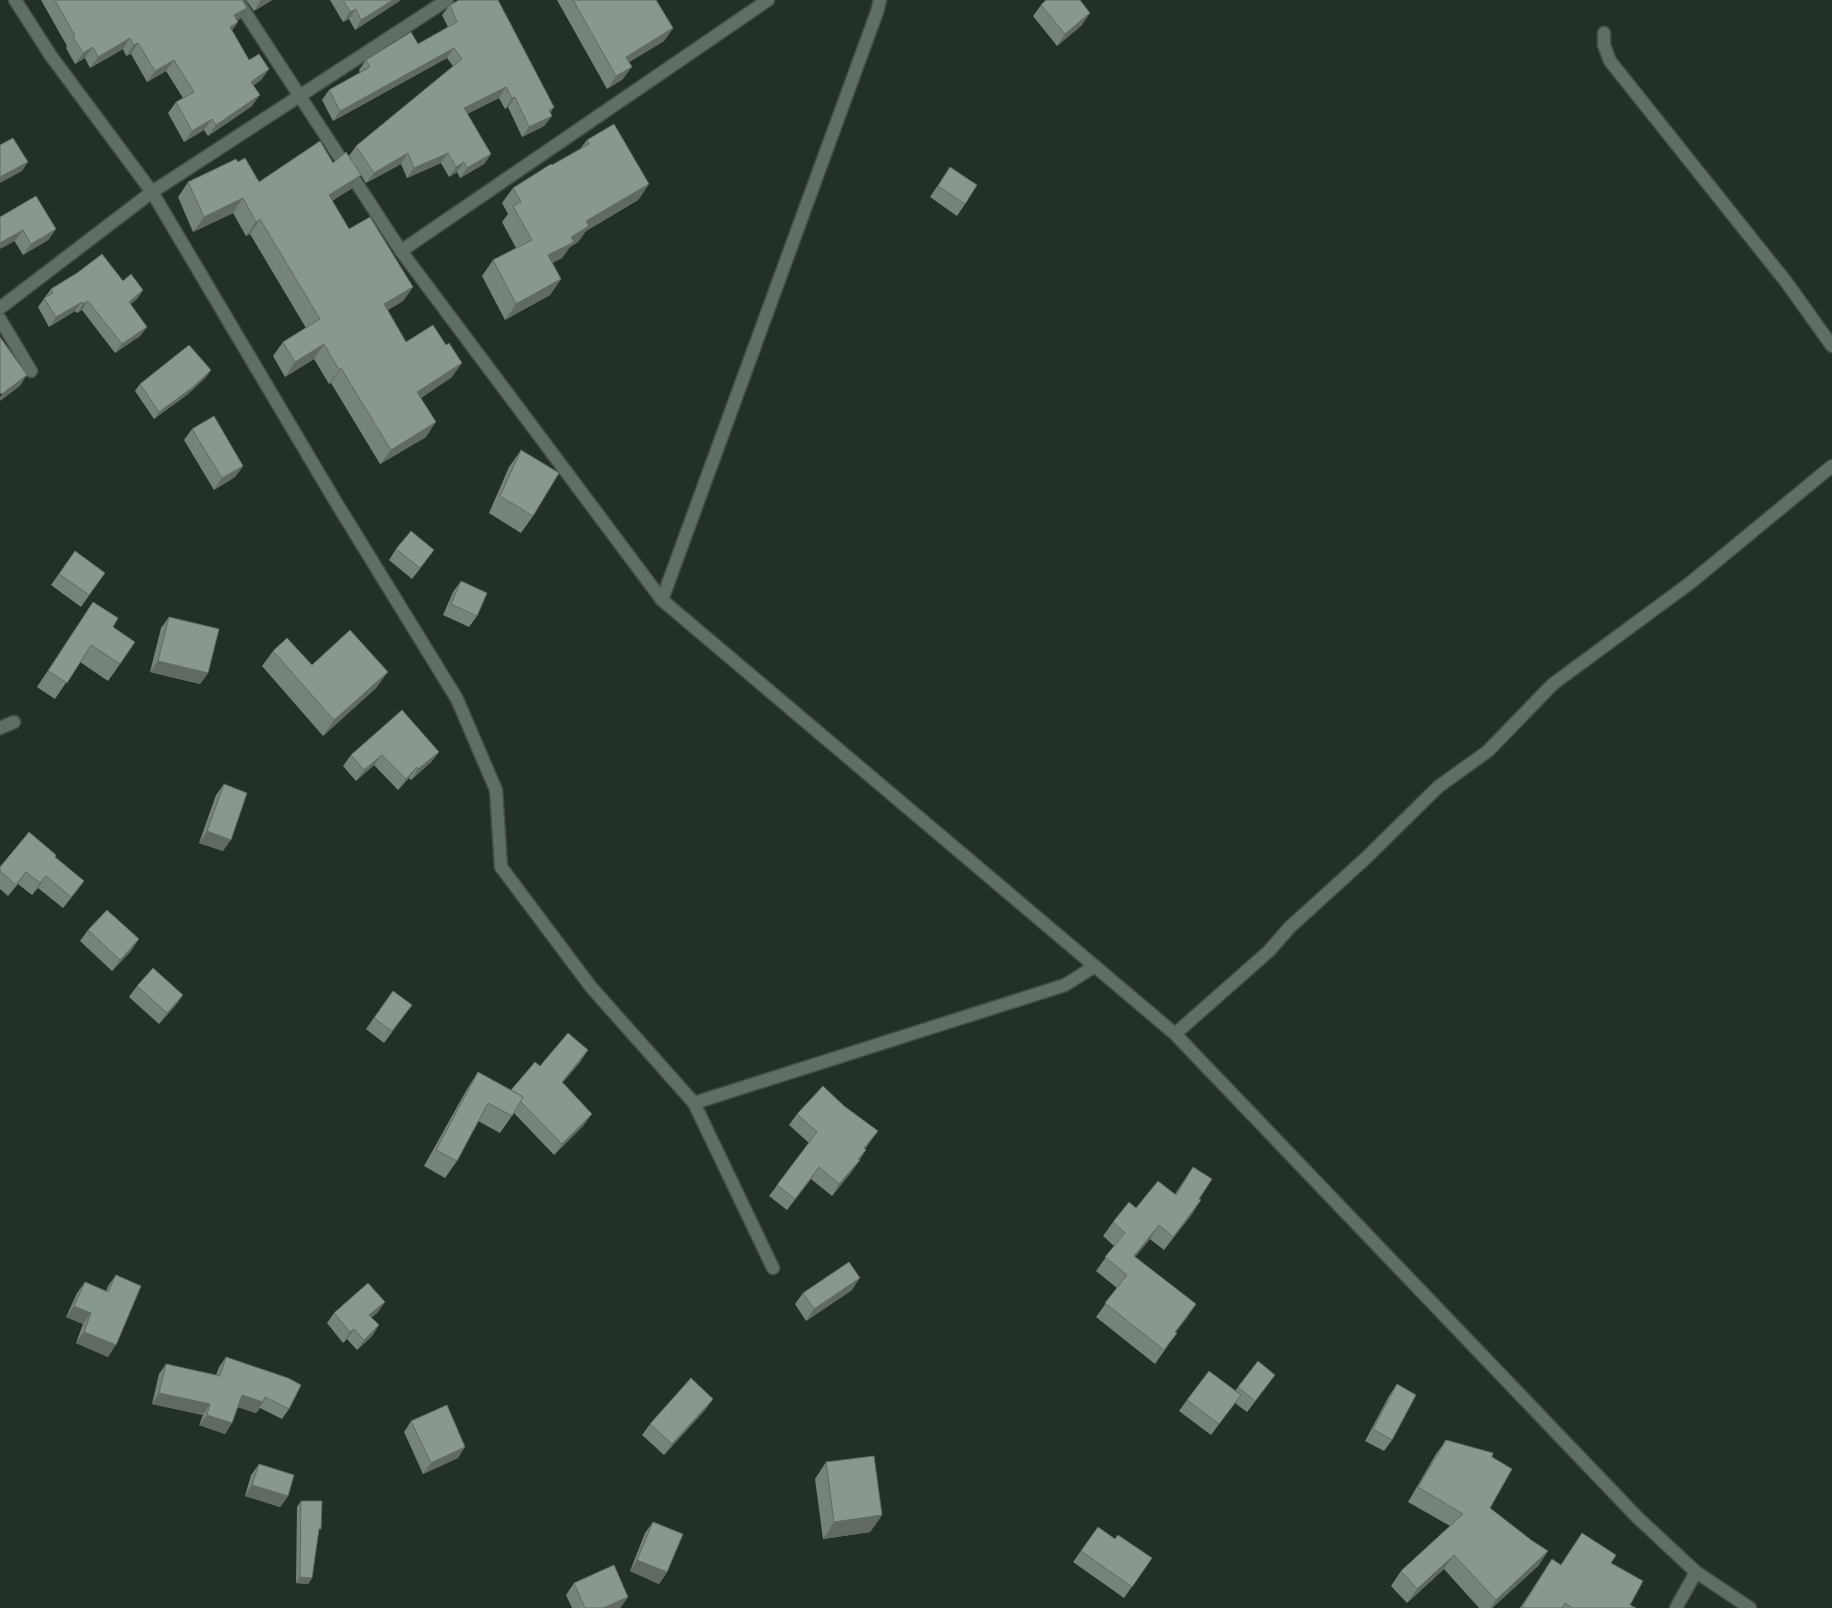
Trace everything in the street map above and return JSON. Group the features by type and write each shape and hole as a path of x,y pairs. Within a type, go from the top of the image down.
{"street":[{"path":"15,0 51,56 152,192 329,491 457,699 496,790 501,867 591,987 694,1102 773,1268"},
{"path":"237,0 401,251 662,600 1175,1034 1637,1517 1696,1572 1750,1608"},
{"path":"0,308 152,192 447,0"},
{"path":"401,251 768,0"},
{"path":"662,600 878,6 868,0"},
{"path":"1604,34 1604,45 1610,61 1787,283 1832,346"},
{"path":"0,319 31,371"},
{"path":"1175,1034 1269,951 1289,928 1366,858 1438,787 1488,750 1553,684 1690,583 1832,466"},
{"path":"0,728 14,722"},
{"path":"694,1102 1065,985 1095,966"},
{"path":"1676,1608 1696,1572"}],"building":[{"path":"55,0 242,0 247,8 234,15 238,22 230,27 249,60 259,54 269,69 251,82 260,95 216,125 212,119 192,131 176,102 194,92 174,60 155,71 138,43 134,45 130,38 98,57 93,47 83,53"},
{"path":"343,0 393,0 361,20 356,9 350,12"},
{"path":"459,0 498,0 554,107 549,110 552,116 529,127 515,97 512,98 506,87 464,108 491,154 467,168 464,162 456,167 448,153 414,168 408,153 374,173 356,146 462,59 454,48 340,111 329,90 370,67 366,60 411,32 418,44 457,22 450,5"},
{"path":"573,0 656,0 673,28 626,57 632,67 616,76"},
{"path":"1046,0 1080,0 1090,13 1065,34 1041,5"},
{"path":"614,124 649,184 586,221 589,226 571,237 574,242 548,255 561,279 516,304 493,260 532,240 513,206 521,202 513,188 551,164 589,144 587,140"},
{"path":"13,138 28,162 0,177 0,145"},
{"path":"320,141 333,163 346,152 361,175 329,195 349,229 370,217 413,287 384,304 406,342 433,325 446,345 449,343 462,363 417,392 436,422 391,450 341,368 339,370 324,344 295,362 283,342 320,319 260,219 256,222 243,198 204,217 188,182 236,159 238,162 245,158 259,182"},
{"path":"950,167 977,185 965,204 938,186"},
{"path":"36,196 56,229 31,244 23,230 0,243 0,217"},
{"path":"102,254 123,281 131,274 143,290 129,302 147,327 122,344 88,301 83,304 82,302 56,317 44,298 53,293 51,289 77,273"},
{"path":"0,337 27,375 2,394 0,394"},
{"path":"189,345 211,370 193,387 159,412 140,384"},
{"path":"214,416 243,466 222,478 192,429"},
{"path":"521,450 559,473 533,516 500,496"},
{"path":"411,531 434,550 420,568 396,549"},
{"path":"75,551 105,573 89,595 59,574"},
{"path":"461,581 487,593 477,616 451,604"},
{"path":"93,602 118,618 113,627 135,642 120,664 91,645 67,683 48,671"},
{"path":"169,617 219,629 208,673 158,661"},
{"path":"350,630 388,672 334,720 273,651 287,638 312,665"},
{"path":"402,710 439,752 418,769 417,767 406,779 382,755 364,770 351,755"},
{"path":"224,784 247,793 231,840 207,831"},
{"path":"29,832 84,881 71,897 46,876 40,883 26,872 16,885 0,871 0,867"},
{"path":"107,910 139,939 120,960 88,930"},
{"path":"153,968 183,995 167,1013 137,986"},
{"path":"393,991 412,1005 392,1031 374,1018"},
{"path":"568,1033 588,1050 562,1082 592,1114 562,1144 520,1101 523,1097 511,1090 535,1062 540,1066"},
{"path":"478,1072 523,1097 512,1116 488,1103 457,1161 436,1150"},
{"path":"823,1086 844,1106 878,1131 864,1148 866,1150 858,1159 860,1160 839,1184 819,1167 795,1199 777,1185 817,1132 797,1114"},
{"path":"1193,1167 1212,1179 1199,1199 1201,1200 1173,1237 1159,1225 1134,1256 1196,1304 1164,1350 1105,1303 1127,1275 1105,1257 1125,1233 1113,1222 1129,1202 1136,1208 1158,1181 1176,1195"},
{"path":"849,1262 860,1278 814,1309 803,1293"},
{"path":"116,1275 141,1286 116,1345 84,1332 91,1313 74,1306 85,1282 108,1292"},
{"path":"368,1283 385,1302 369,1315 379,1325 364,1340 354,1329 350,1332 334,1313"},
{"path":"226,1357 288,1378 301,1385 289,1409 265,1397 263,1402 242,1395 232,1423 207,1415 210,1404 159,1393 166,1364 220,1376"},
{"path":"1258,1361 1275,1375 1255,1401 1238,1387"},
{"path":"1209,1371 1241,1395 1219,1424 1187,1400"},
{"path":"691,1378 713,1399 672,1444 650,1424"},
{"path":"1397,1384 1416,1395 1392,1440 1373,1429"},
{"path":"447,1405 465,1447 431,1463 411,1421"},
{"path":"1446,1440 1493,1453 1492,1457 1512,1469 1490,1508 1548,1551 1496,1600 1454,1555 1417,1589 1401,1571 1463,1514 1418,1487"},
{"path":"874,1456 882,1515 834,1522 826,1462"},
{"path":"259,1464 294,1475 288,1496 252,1485"},
{"path":"301,1501 322,1501 321,1529 319,1529 312,1578 300,1577"},
{"path":"653,1522 683,1534 667,1572 637,1560"},
{"path":"1098,1527 1115,1539 1118,1535 1152,1558 1132,1587 1081,1551"},
{"path":"1582,1533 1616,1555 1611,1563 1643,1581 1630,1605 1636,1608 1572,1608 1565,1603 1562,1608 1522,1607 1552,1559 1561,1565"},
{"path":"614,1565 628,1597 603,1608 585,1608 574,1583"}]}
